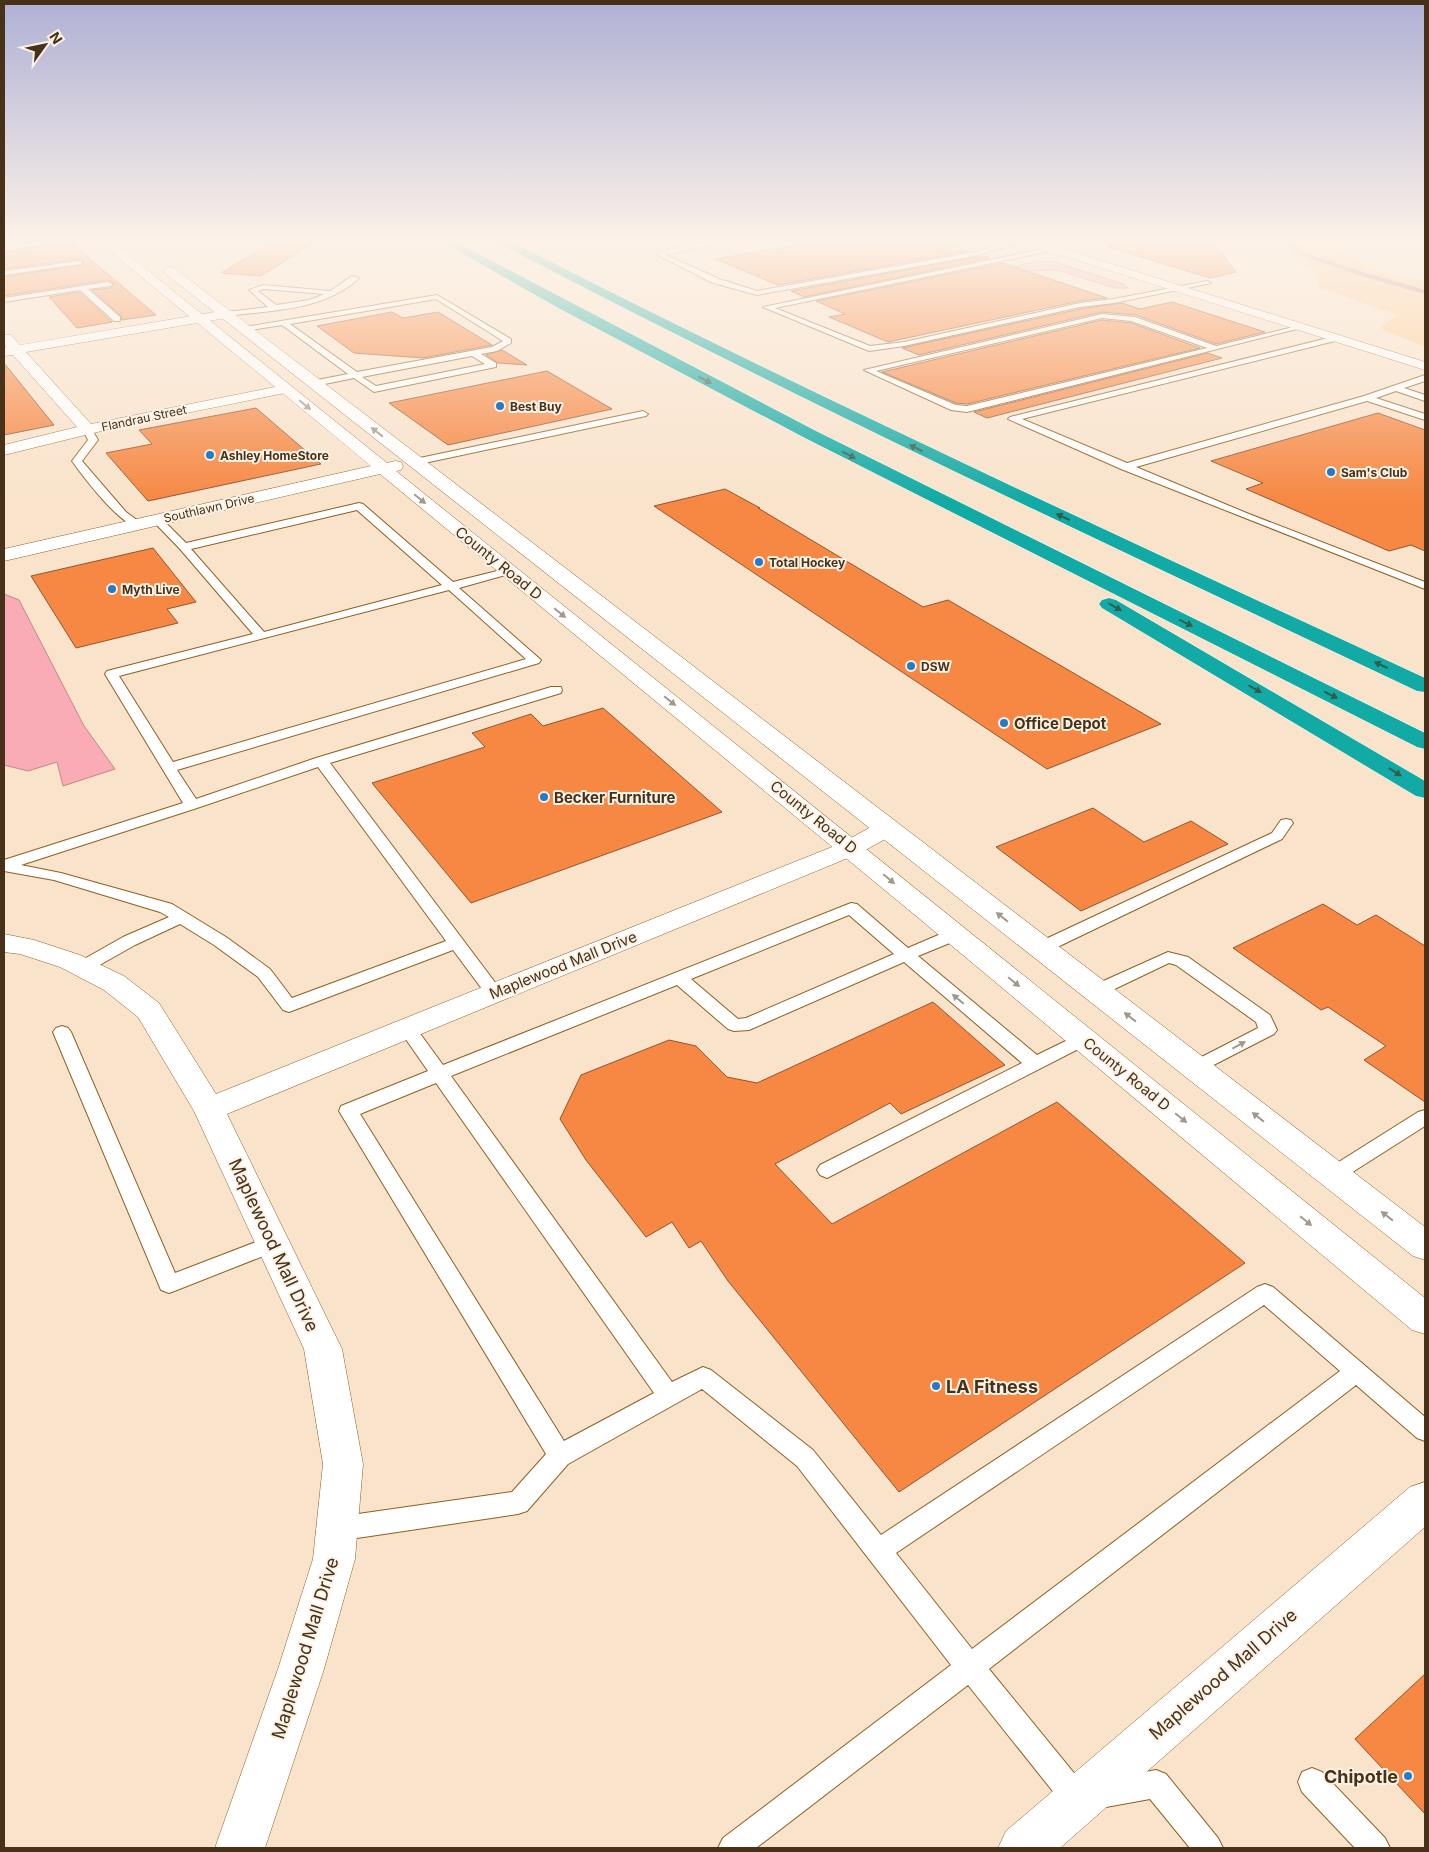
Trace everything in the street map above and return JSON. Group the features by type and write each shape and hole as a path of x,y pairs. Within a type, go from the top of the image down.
{"highway":[{"path":"602,327 907,485 1425,742"},
{"path":"671,327 916,448 1425,686"},
{"path":"907,485 1425,791"},
{"path":"1107,537 1425,667"}],"street":[{"path":"10,350 148,327"},
{"name":"County Road D","path":"210,327 382,469 851,848 1425,1319"},
{"path":"1302,327 1425,366"},
{"name":"County Road D","path":"246,329 1425,1246"},
{"path":"4,335 10,350 88,430"},
{"name":"Flandrau Street","path":"4,450 285,388"},
{"name":"Southlawn Drive","path":"4,555 415,462"},
{"name":"Maplewood Mall Drive","path":"209,1109 851,848 887,828"},
{"name":"Maplewood Mall Drive","path":"4,943 24,946 70,961 114,983 149,1010 209,1109 324,1349 343,1464 334,1559 309,1642 240,1848"},
{"name":"Maplewood Mall Drive","path":"1023,1848 1077,1799 1425,1501"}],"lane":[{"path":"246,329 256,327"},
{"path":"290,327 374,389 493,365 473,353"},
{"path":"315,383 473,353 502,346 508,341 486,327"},
{"path":"817,327 869,349 904,344 979,327"},
{"path":"1052,327 868,370 954,408 967,409 1299,327"},
{"path":"1156,327 1215,348"},
{"path":"1336,338 1013,419 1124,467 1425,586"},
{"path":"1124,467 1367,398 1425,378"},
{"path":"1395,388 1425,398"},
{"path":"1367,398 1425,417"},
{"path":"415,462 643,414"},
{"path":"88,430 93,440 77,461 122,514 137,524"},
{"path":"169,768 535,660 359,506 184,547"},
{"path":"157,520 184,547 261,636"},
{"path":"192,805 111,674 509,571"},
{"path":"4,866 321,761 556,690"},
{"path":"321,761 494,993"},
{"path":"1041,948 1277,836 1286,823"},
{"path":"4,866 56,876 166,908 220,941 264,973 289,1006 456,943"},
{"path":"560,1456 348,1111 851,908 1035,1064"},
{"path":"83,968 129,941 182,917"},
{"path":"680,978 734,1025 750,1024 956,934"},
{"path":"1096,990 1168,957 1182,960 1264,1019 1268,1030 1196,1068"},
{"path":"407,1028 669,1396"},
{"path":"62,1032 169,1284 274,1243"},
{"path":"827,1170 1084,1039"},
{"path":"1333,1175 1425,1117"},
{"path":"878,1550 1265,1293 1425,1431"},
{"path":"733,1848 1356,1372"},
{"path":"337,1529 518,1503 560,1456 703,1377 805,1458 1077,1799 1156,1784 1208,1848"},
{"path":"1312,1782 1375,1848"}],"shaded area":[{"path":"1425,327 1425,347 1380,328"},
{"path":"4,594 19,600 84,726 115,769 63,786 57,762 28,771 4,765"}],"building":[{"path":"319,327 463,327 492,345 423,358 354,353"},
{"path":"854,327 956,327 888,342"},
{"path":"996,327 1036,327 919,355 902,348"},
{"path":"1071,327 1143,327 1200,348 967,404 956,403 882,372"},
{"path":"1170,327 1251,327 1265,332 1216,344"},
{"path":"502,350 527,365 498,363 486,355"},
{"path":"1208,353 1222,358 987,418 974,412"},
{"path":"4,363 54,425 4,435"},
{"name":"Best Buy","path":"547,371 612,409 448,445 389,403"},
{"name":"Ashley HomeStore","path":"256,408 321,464 148,501 106,453 152,444 139,430"},
{"name":"Sam's Club","path":"1378,413 1425,430 1425,551 1411,545 1389,551 1246,489 1263,483 1211,461"},
{"path":"725,489 760,508 758,508 923,607 948,600 1161,724 1047,769 654,506"},
{"name":"Myth Live","path":"153,548 196,602 167,609 178,623 76,648 31,576"},
{"name":"Becker Furniture","path":"603,708 722,812 471,903 372,783 485,747 472,733 531,714 543,726"},
{"path":"1093,808 1144,842 1191,821 1228,844 1081,911 996,847"},
{"path":"1323,904 1357,925 1376,915 1425,946 1425,1102 1364,1060 1386,1046 1328,1007 1321,1010 1233,948"},
{"name":"LA Fitness","path":"933,1002 1005,1065 901,1114 890,1103 775,1164 832,1224 1057,1102 1245,1263 899,1492 728,1281 701,1241 689,1248 672,1222 646,1237 586,1160 560,1119 581,1075 669,1040 696,1046 727,1077 757,1083"},
{"name":"Chipotle","path":"1425,1674 1425,1814 1355,1739"}],"place":[{"name":"Best Buy","path":"500,406"},
{"name":"Ashley HomeStore","path":"210,455"},
{"name":"Sam's Club","path":"1331,472"},
{"name":"Total Hockey","path":"759,562"},
{"name":"Myth Live","path":"112,589"},
{"name":"DSW","path":"911,666"},
{"name":"Office Depot","path":"1004,723"},
{"name":"Becker Furniture","path":"544,797"},
{"name":"LA Fitness","path":"936,1386"},
{"name":"Chipotle","path":"1408,1776"}]}
